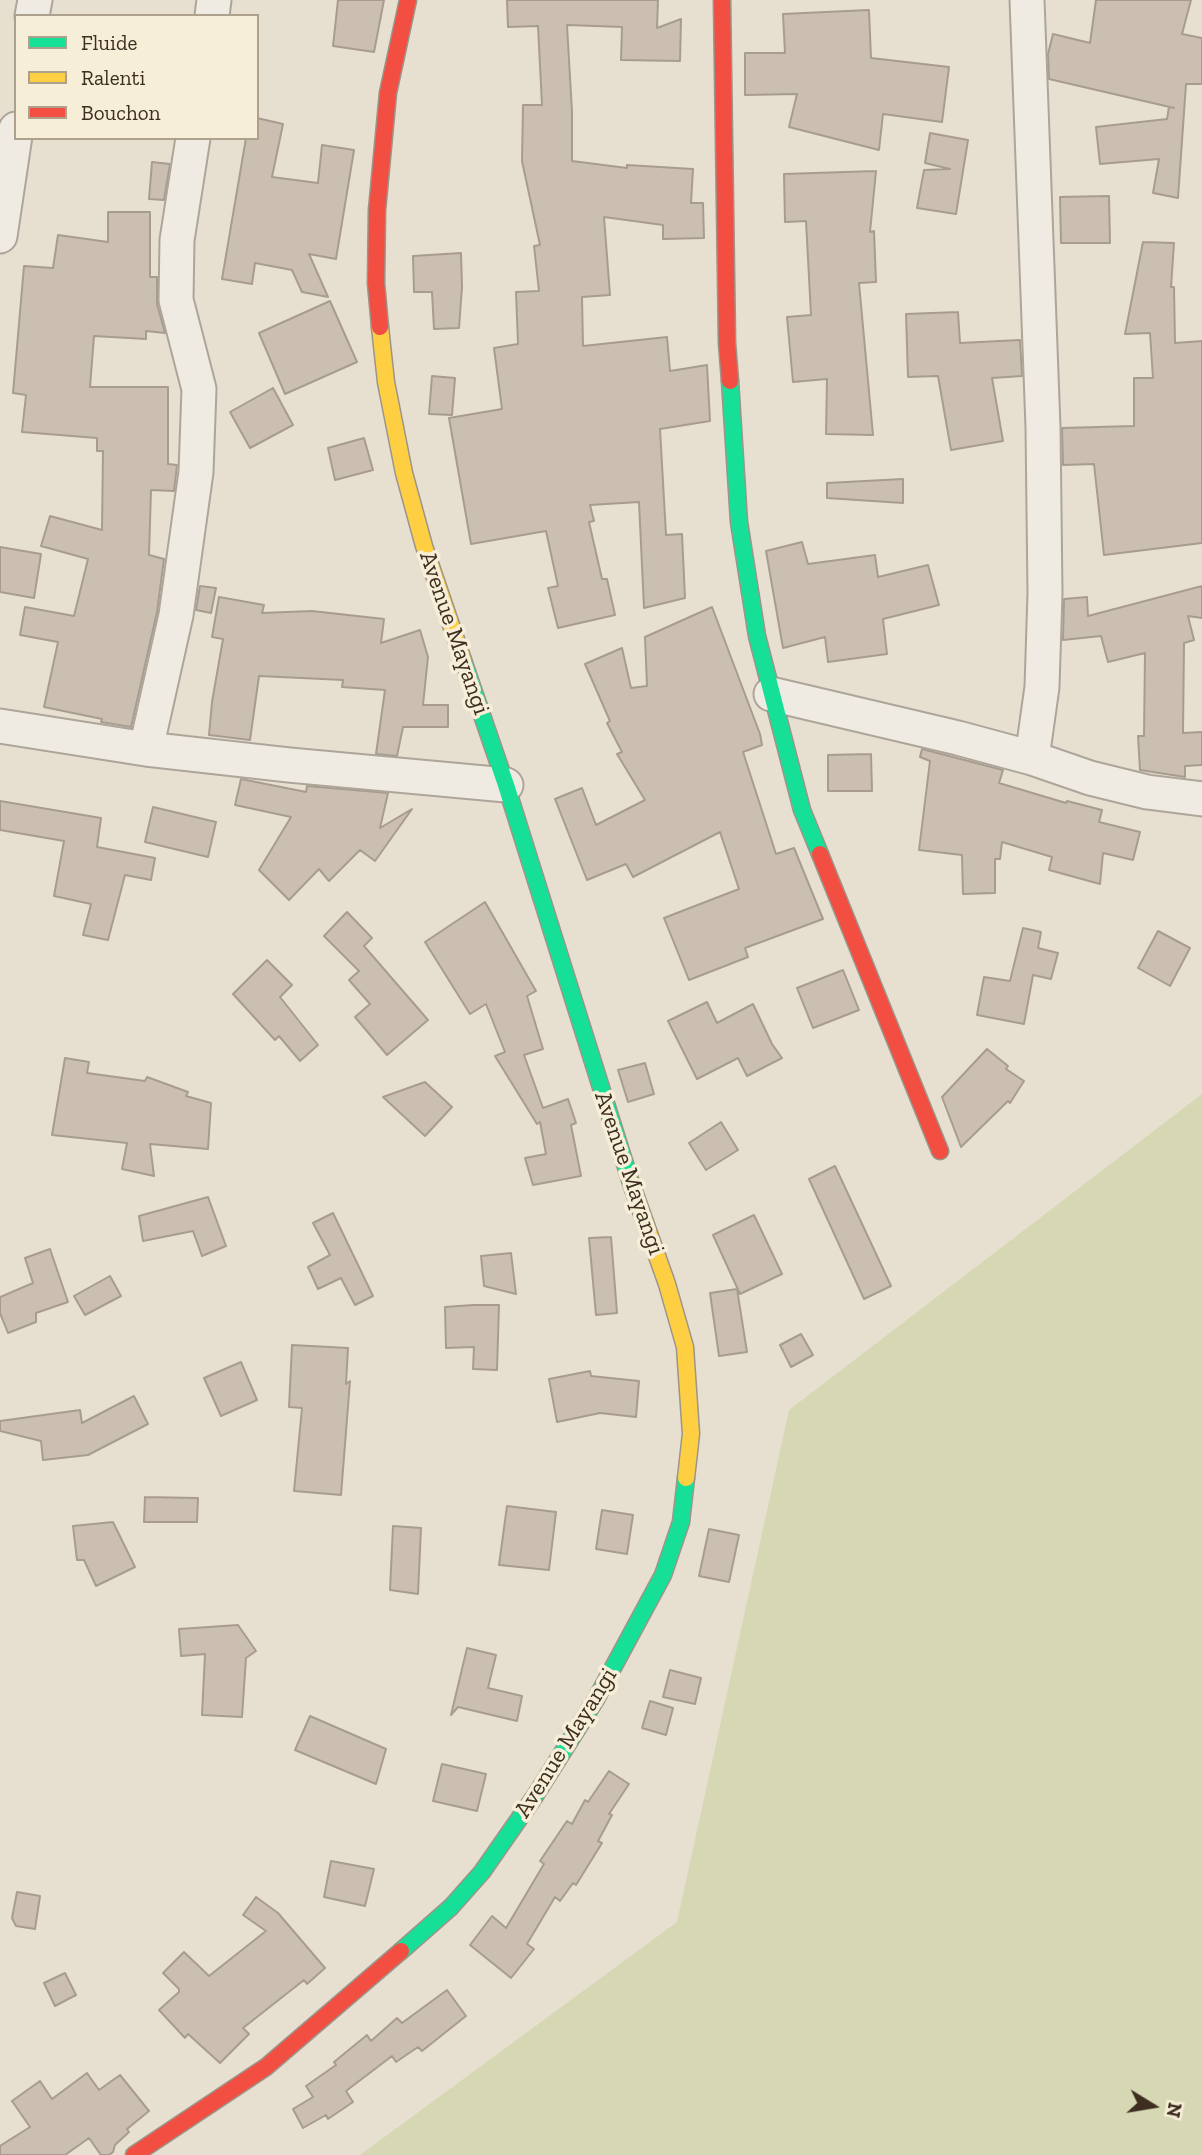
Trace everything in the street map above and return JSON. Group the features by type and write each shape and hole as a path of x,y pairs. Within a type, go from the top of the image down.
{"street":[{"name":"Avenue Mayangi","path":"134,2155 266,2067 451,1907 535,1796 595,1701 663,1575 681,1522 691,1434 685,1347 667,1284 628,1175 506,785 424,546 404,473 386,382 376,283 377,210 388,93 408,0"},
{"path":"722,0 727,343 739,522 757,636 802,810 940,1151"},
{"path":"1027,0 1043,427 1045,593 1042,687 1032,758"},
{"path":"0,236 14,140"},
{"path":"146,749 176,615 195,472 199,389 176,300 177,240 193,140"},
{"path":"771,694 863,714 1032,758 1090,778 1147,792 1202,799"},
{"path":"0,726 146,749 506,785"}],"green space":[{"path":"1202,1094 1202,2155 360,2155 677,1922 789,1410"}],"building":[{"path":"338,0 384,0 374,52 333,46"},
{"path":"507,0 658,0 657,28 681,19 680,61 621,60 622,27 567,25 572,161 627,168 627,165 693,169 691,203 703,203 704,238 663,239 663,225 604,217 610,295 582,297 583,346 667,337 670,371 707,365 710,421 660,429 666,535 682,534 685,598 644,608 639,502 590,505 594,521 589,522 602,579 607,579 615,615 558,628 548,588 558,586 546,531 471,544 449,418 502,409 494,348 518,344 516,292 539,291 534,246 540,245 522,161 523,105 542,105 538,26 508,27"},
{"path":"1096,0 1191,0 1182,34 1202,38 1202,84 1186,84 1178,198 1153,193 1159,159 1100,164 1096,127 1167,119 1169,107 1174,108 1049,79 1048,54 1053,34 1090,43"},
{"path":"869,10 871,58 949,67 942,122 883,114 879,150 789,127 797,94 745,95 745,53 785,53 783,14"},
{"path":"259,118 283,124 272,177 318,183 322,145 354,150 336,259 309,254 328,297 302,292 292,270 255,263 252,284 222,279 246,140 259,140"},
{"path":"930,133 968,140 956,214 917,208 924,170 950,169 925,163"},
{"path":"152,162 170,164 164,200 149,199"},
{"path":"876,171 870,232 874,231 876,282 859,283 873,435 826,434 827,379 793,382 787,317 811,315 806,221 785,222 784,174"},
{"path":"1109,196 1110,243 1061,243 1060,197"},
{"path":"108,212 150,212 150,277 157,277 157,304 165,333 146,331 146,339 94,336 90,387 168,387 168,464 177,465 174,491 151,490 149,555 164,559 157,612 131,727 44,707 58,642 20,635 25,607 74,616 88,559 41,546 50,516 102,530 103,451 97,451 97,438 22,432 26,395 13,393 24,266 53,268 58,235 108,242"},
{"path":"1143,242 1174,243 1171,287 1174,287 1175,343 1202,341 1202,543 1104,555 1094,464 1063,465 1062,428 1134,426 1134,378 1153,378 1150,333 1125,334"},
{"path":"461,253 459,328 434,329 432,292 414,292 413,256"},
{"path":"330,301 357,362 285,394 259,333"},
{"path":"958,312 960,343 1020,340 1022,376 992,378 1003,441 951,450 938,376 908,377 906,314"},
{"path":"432,376 455,378 452,415 429,414"},
{"path":"273,388 293,425 250,448 230,412"},
{"path":"364,438 373,470 335,480 328,448"},
{"path":"903,479 903,503 827,498 827,483"},
{"path":"802,542 808,564 875,555 878,577 928,565 939,605 883,619 887,654 828,662 825,637 783,648 766,551"},
{"path":"0,547 41,554 34,598 0,592"},
{"path":"200,586 216,588 211,613 196,610"},
{"path":"1202,586 1202,618 1188,616 1194,640 1184,643 1183,733 1202,732 1202,765 1185,766 1185,777 1140,770 1138,736 1144,736 1145,653 1108,662 1101,636 1063,640 1064,599 1087,597 1088,616"},
{"path":"219,597 264,605 262,613 312,611 384,619 381,643 420,630 428,657 423,705 448,705 448,727 403,727 397,756 376,754 385,690 342,687 343,680 259,676 250,740 209,735 223,639 212,637"},
{"path":"712,607 760,734 762,745 743,752 776,854 794,848 823,919 745,948 748,957 689,980 664,918 739,889 720,832 633,877 626,864 587,880 555,799 582,788 596,825 645,800 617,754 622,752 607,723 610,721 585,664 622,648 631,688 647,686 645,637"},
{"path":"922,749 1003,770 999,783 1066,803 1067,801 1102,810 1099,822 1140,832 1133,860 1103,853 1100,884 1049,870 1052,857 1002,842 1000,859 995,859 995,893 963,894 962,855 919,850 930,761 920,757"},
{"path":"871,754 872,791 828,791 828,755"},
{"path":"241,779 306,792 307,786 388,793 380,828 412,809 375,861 360,850 329,881 319,869 289,900 259,870 291,817 235,805"},
{"path":"0,801 101,818 97,847 155,858 151,880 125,875 108,940 83,935 91,904 54,896 64,841 0,830"},
{"path":"153,807 216,822 208,857 145,842"},
{"path":"485,902 536,991 527,996 543,1049 524,1055 543,1108 568,1099 576,1123 571,1125 581,1176 533,1185 525,1158 546,1154 540,1122 537,1124 495,1056 505,1052 486,1004 470,1014 425,942"},
{"path":"347,912 372,938 364,946 428,1020 387,1055 355,1017 370,1004 349,980 359,971 324,936"},
{"path":"1023,928 1041,932 1038,948 1058,953 1051,979 1033,975 1024,1024 977,1015 984,977 1010,981"},
{"path":"1158,931 1190,948 1170,986 1138,968"},
{"path":"267,960 292,985 280,997 318,1045 300,1061 279,1036 275,1040 233,994"},
{"path":"843,970 859,1010 813,1028 797,988"},
{"path":"707,1002 717,1023 753,1004 772,1044 782,1058 747,1076 738,1058 697,1079 668,1021"},
{"path":"987,1049 1008,1066 1006,1069 1024,1081 1010,1103 1008,1101 961,1147 942,1097"},
{"path":"65,1058 89,1062 87,1073 145,1081 147,1077 188,1092 186,1096 211,1103 208,1149 150,1144 154,1176 122,1169 127,1143 52,1135"},
{"path":"645,1063 654,1094 628,1102 618,1070"},
{"path":"425,1082 452,1107 425,1136 383,1097"},
{"path":"721,1122 738,1150 706,1170 689,1143"},
{"path":"835,1166 891,1286 864,1299 809,1179"},
{"path":"208,1197 226,1246 202,1256 193,1231 143,1241 139,1216"},
{"path":"333,1213 373,1296 355,1305 341,1278 318,1289 308,1267 330,1255 313,1223"},
{"path":"754,1215 782,1274 740,1294 713,1235"},
{"path":"611,1237 617,1313 596,1315 589,1238"},
{"path":"50,1249 68,1302 36,1313 36,1322 8,1333 0,1313 0,1297 33,1283 25,1258"},
{"path":"511,1253 516,1294 484,1286 481,1256"},
{"path":"110,1276 121,1296 85,1315 74,1296"},
{"path":"737,1289 747,1352 719,1356 710,1293"},
{"path":"499,1305 497,1370 473,1369 474,1347 446,1348 445,1307"},
{"path":"801,1334 813,1355 791,1367 780,1345"},
{"path":"292,1345 348,1348 346,1384 350,1381 341,1495 294,1491 302,1408 289,1407"},
{"path":"241,1362 257,1400 221,1416 204,1378"},
{"path":"590,1371 591,1376 639,1381 636,1417 600,1413 557,1422 549,1379"},
{"path":"134,1396 148,1424 88,1455 43,1460 41,1441 0,1431 0,1421 80,1410 82,1423"},
{"path":"145,1497 198,1498 197,1522 144,1522"},
{"path":"507,1506 556,1512 549,1570 499,1565"},
{"path":"602,1510 633,1515 627,1554 596,1549"},
{"path":"113,1522 135,1567 96,1586 84,1560 77,1560 73,1526"},
{"path":"393,1526 421,1528 418,1594 390,1590"},
{"path":"709,1529 739,1535 729,1582 699,1576"},
{"path":"238,1625 256,1651 246,1658 242,1717 202,1715 205,1654 181,1656 179,1629"},
{"path":"467,1648 496,1655 488,1688 522,1696 517,1721 458,1707 451,1715"},
{"path":"670,1670 701,1678 695,1704 663,1697"},
{"path":"650,1701 673,1708 666,1735 642,1728"},
{"path":"310,1716 386,1749 376,1784 295,1750"},
{"path":"442,1764 486,1774 477,1811 433,1801"},
{"path":"609,1771 629,1784 609,1814 612,1815 598,1841 602,1843 576,1885 573,1883 560,1901 555,1897 527,1944 534,1949 511,1978 470,1945 492,1916 506,1928 544,1864 540,1861 567,1821 572,1824 585,1800 588,1802"},
{"path":"331,1861 374,1869 365,1906 324,1897"},
{"path":"17,1892 40,1896 35,1929 16,1926 12,1918"},
{"path":"256,1897 278,1913 325,1968 307,1984 304,1980 243,2028 249,2034 220,2063 188,2034 185,2038 159,2010 179,1992 163,1973 184,1952 209,1976 266,1931 243,1915"},
{"path":"65,1973 76,1995 55,2006 44,1983"},
{"path":"447,1990 466,2016 422,2051 418,2047 396,2062 392,2056 346,2091 353,2102 328,2119 326,2115 303,2128 293,2109 313,2097 306,2086 336,2065 334,2062 367,2035 371,2041 397,2018 402,2023"},
{"path":"87,2073 99,2090 120,2075 149,2111 127,2129 129,2132 115,2145 113,2152 101,2155 89,2138 65,2155 0,2155 0,2146 30,2127 12,2101 40,2081 52,2099"}],"traffic: fast":[{"path":"730,381 739,522 757,636 802,810 820,854"},
{"path":"463,660 506,785 631,1183"},
{"path":"401,1951 451,1907 482,1872 535,1796 595,1701 663,1575 681,1522 686,1478"}],"traffic: slow":[{"path":"380,327 386,382 404,473 424,546 463,660"},
{"path":"631,1183 667,1284 685,1347 691,1434 686,1478"}],"traffic: jam":[{"path":"380,327 376,283 377,210 388,93 408,0"},
{"path":"722,0 727,343 730,381"},
{"path":"820,854 940,1151"},
{"path":"134,2155 266,2067 401,1951"}]}
